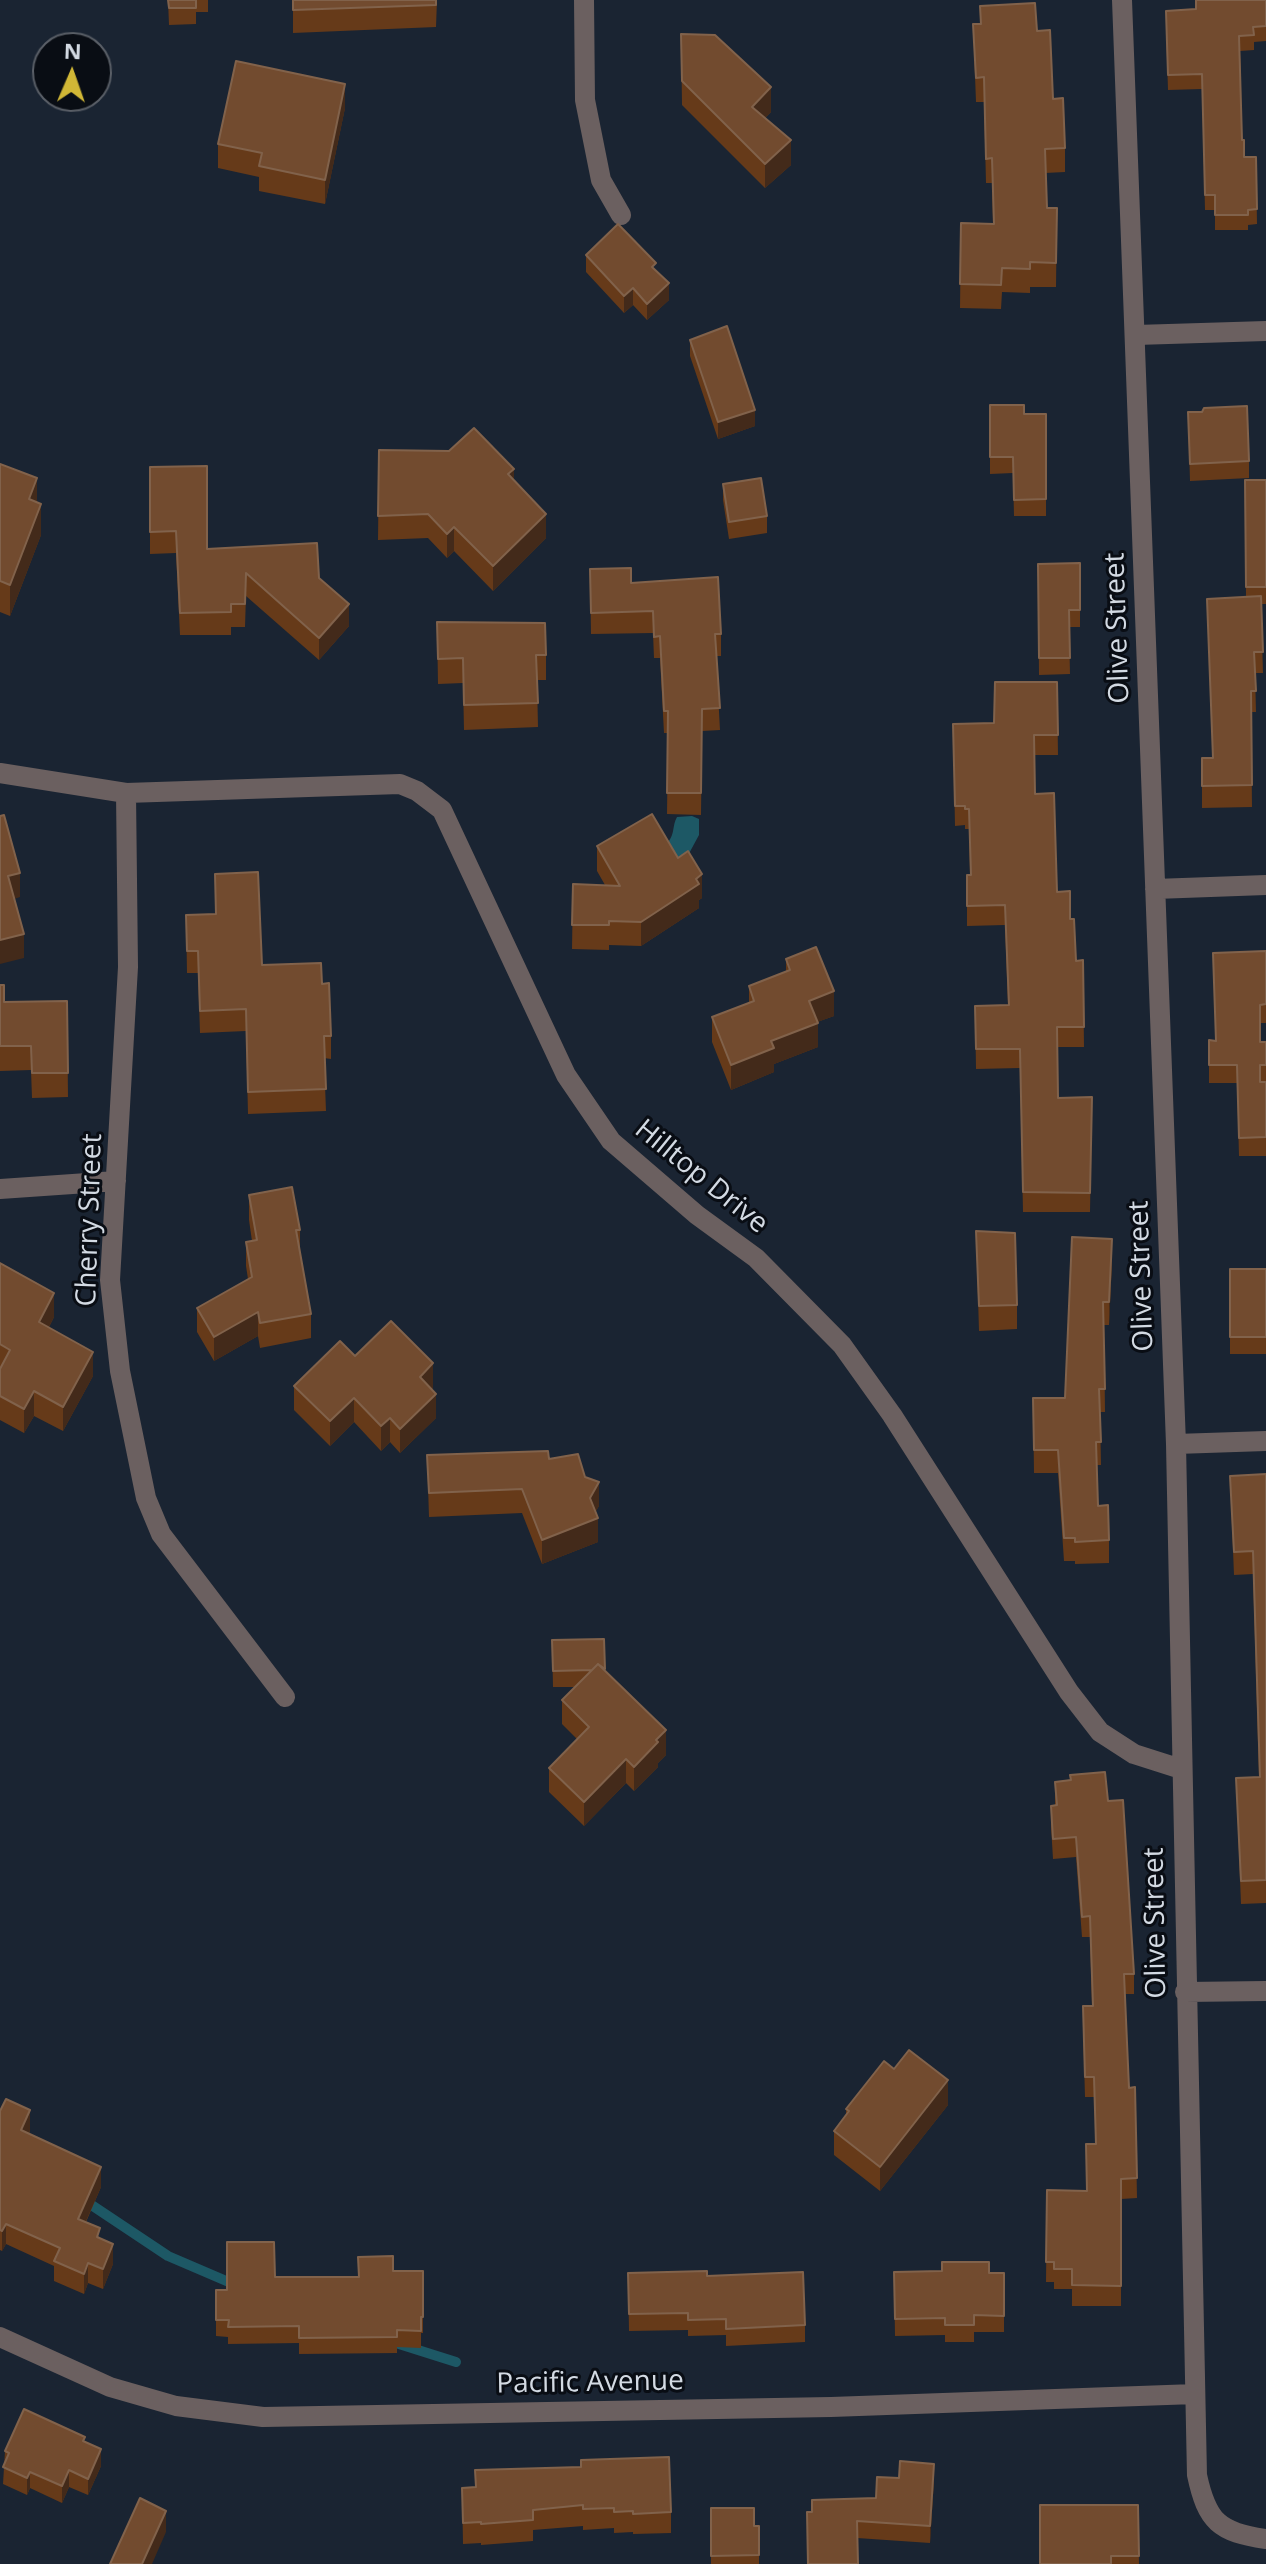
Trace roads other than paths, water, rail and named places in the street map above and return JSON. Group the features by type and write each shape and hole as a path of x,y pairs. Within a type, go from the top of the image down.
{"street":[{"path":"584,0 588,114 601,180 621,215"},
{"name":"Olive Street","path":"1122,0 1176,1444 1197,2475 1203,2501 1211,2516 1237,2534 1266,2539"},
{"path":"1136,335 1266,331"},
{"name":"Hilltop Drive","path":"0,773 126,793 400,784 417,791 442,810 566,1075 611,1141 697,1215 756,1258 842,1345 892,1415 1069,1692 1100,1732 1134,1754 1181,1769"},
{"name":"Cherry Street","path":"126,793 128,967 110,1280 120,1371 146,1498 161,1534 285,1697"},
{"path":"1155,889 1266,885"},
{"path":"0,1189 116,1181"},
{"path":"1176,1444 1266,1441"},
{"path":"1185,1992 1266,1991"},
{"name":"Pacific Avenue","path":"0,2337 110,2387 176,2406 263,2417 831,2407 1195,2394"}],"water":[{"path":"677,817 699,819 699,835 686,859 673,862 668,842 675,820"}],"waterway":[{"path":"81,2198 168,2256 238,2286"},
{"path":"399,2344 456,2362"}]}
